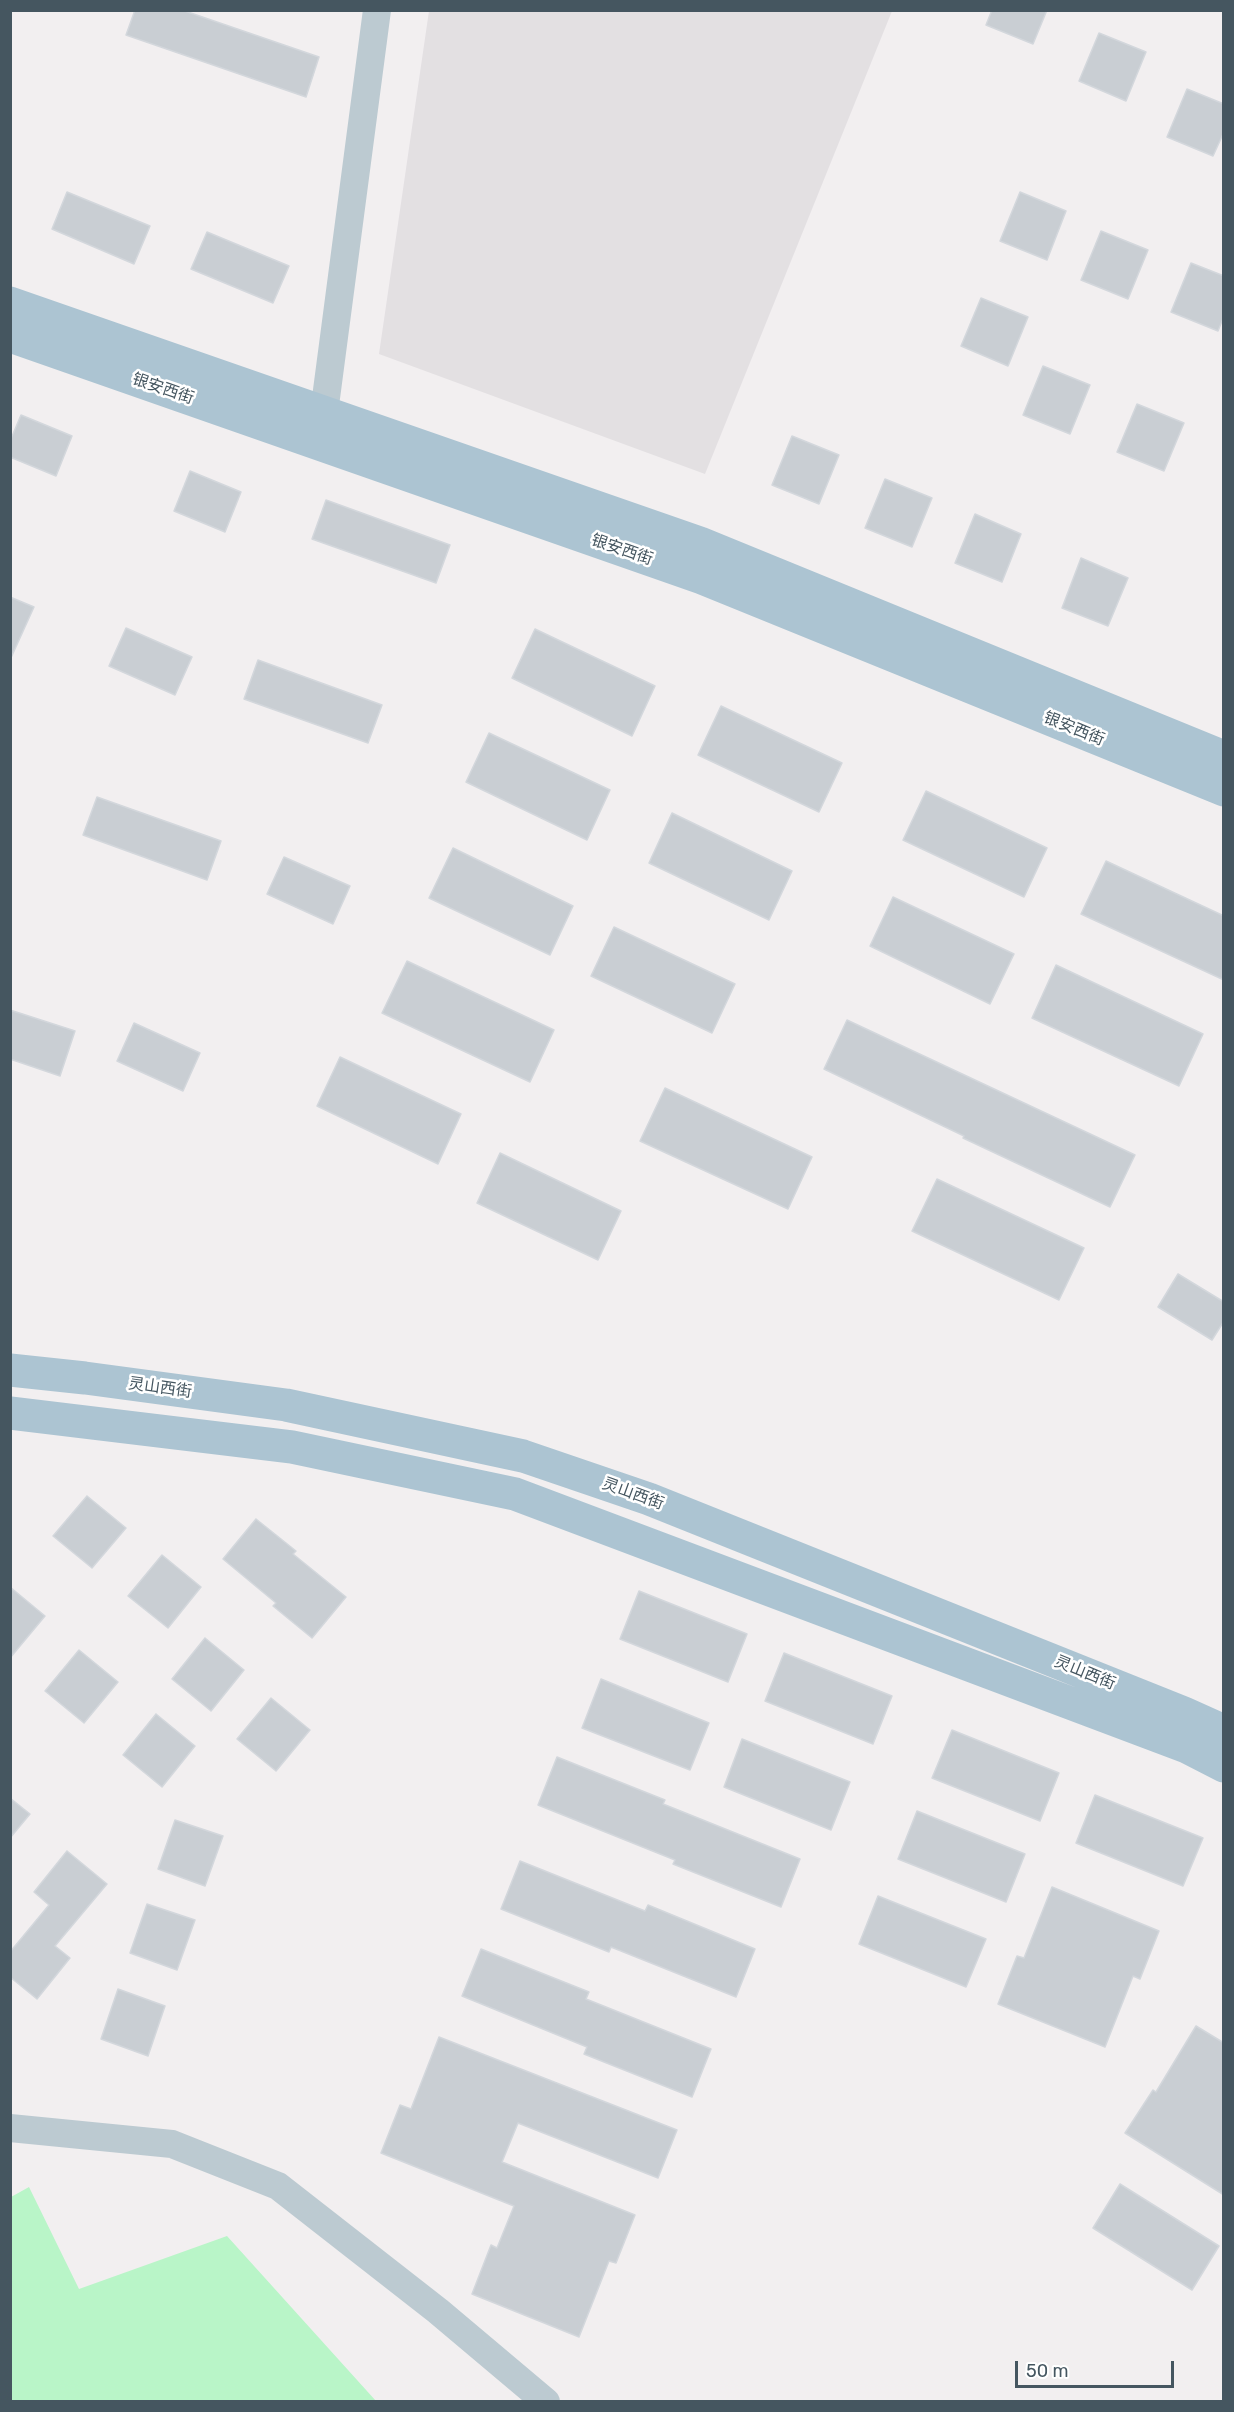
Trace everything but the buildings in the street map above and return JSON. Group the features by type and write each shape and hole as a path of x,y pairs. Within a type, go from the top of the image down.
{"main road":[{"name":"银安西街","path":"10,303 699,543 1224,757"},
{"name":"银安西街","path":"10,336 702,578 1224,790"},
{"name":"灵山西街","path":"10,1370 286,1406 523,1456 649,1499 1173,1708 1224,1731"},
{"name":"灵山西街","path":"10,1413 292,1447 515,1494 1187,1747 1224,1766"}],"street":[{"path":"324,413 377,10"},
{"path":"10,2128 172,2144 279,2186 438,2311 546,2402"}],"shaded area":[{"path":"429,11 892,11 705,474 379,354"}],"green space":[{"path":"29,2187 79,2289 227,2236 376,2401 11,2401 11,2197"}]}
